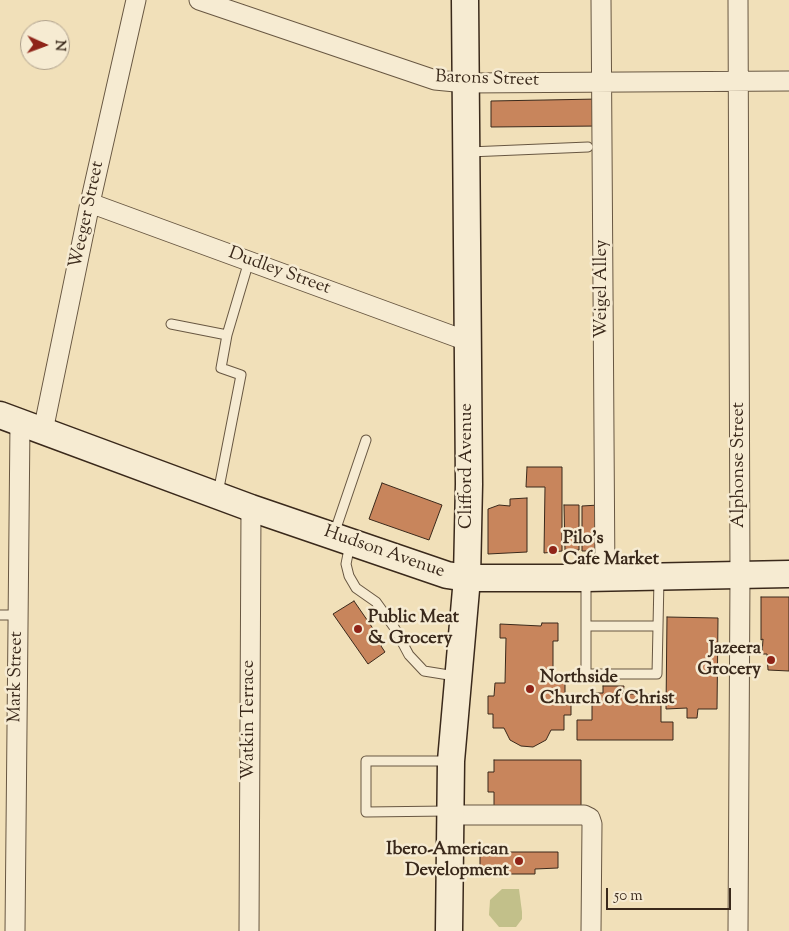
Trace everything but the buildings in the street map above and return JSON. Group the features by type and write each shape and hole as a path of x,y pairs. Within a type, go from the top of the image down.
{"main road":[{"name":"Clifford Avenue","path":"449,931 451,761 467,578 469,484 465,0"},
{"name":"Hudson Avenue","path":"21,423 217,496 436,573 467,578 595,578 789,574"}],"street":[{"name":"Weeger Street","path":"21,423 90,203 136,0"},
{"name":"Barons Street","path":"199,0 422,77 449,82 789,81"},
{"name":"Weigel Alley","path":"595,578 602,83 601,0"},
{"name":"Alphonse Street","path":"738,0 740,576 738,931"},
{"name":"Dudley Street","path":"90,203 467,341"},
{"name":"Mark Street","path":"15,931 9,615 21,423"},
{"name":"Watkin Terrace","path":"249,931 251,508"},
{"path":"449,813 584,815 590,818 592,824 591,931"}],"lane":[{"path":"466,152 588,147"},
{"path":"217,496 241,375 221,368 227,335 249,261"},
{"path":"171,324 227,335"},
{"path":"366,440 342,539 349,576 356,588 376,602 394,627 409,656 424,671 458,677"},
{"path":"595,578 586,626 586,674 657,674 659,577"},
{"path":"586,626 658,626"},
{"path":"449,813 366,812 366,761 451,761"}],"shaded area":[{"path":"502,889 519,889 522,919 516,927 499,927 489,915 490,900"}],"place":[{"name":"Pilo's Cafe Market","path":"553,550"},
{"name":"Public Meat & Grocery","path":"358,629"},
{"name":"Jazeera Grocery","path":"771,660"},
{"name":"Northside Church of Christ","path":"530,689"},
{"name":"Ibero-American Development","path":"519,861"}]}
